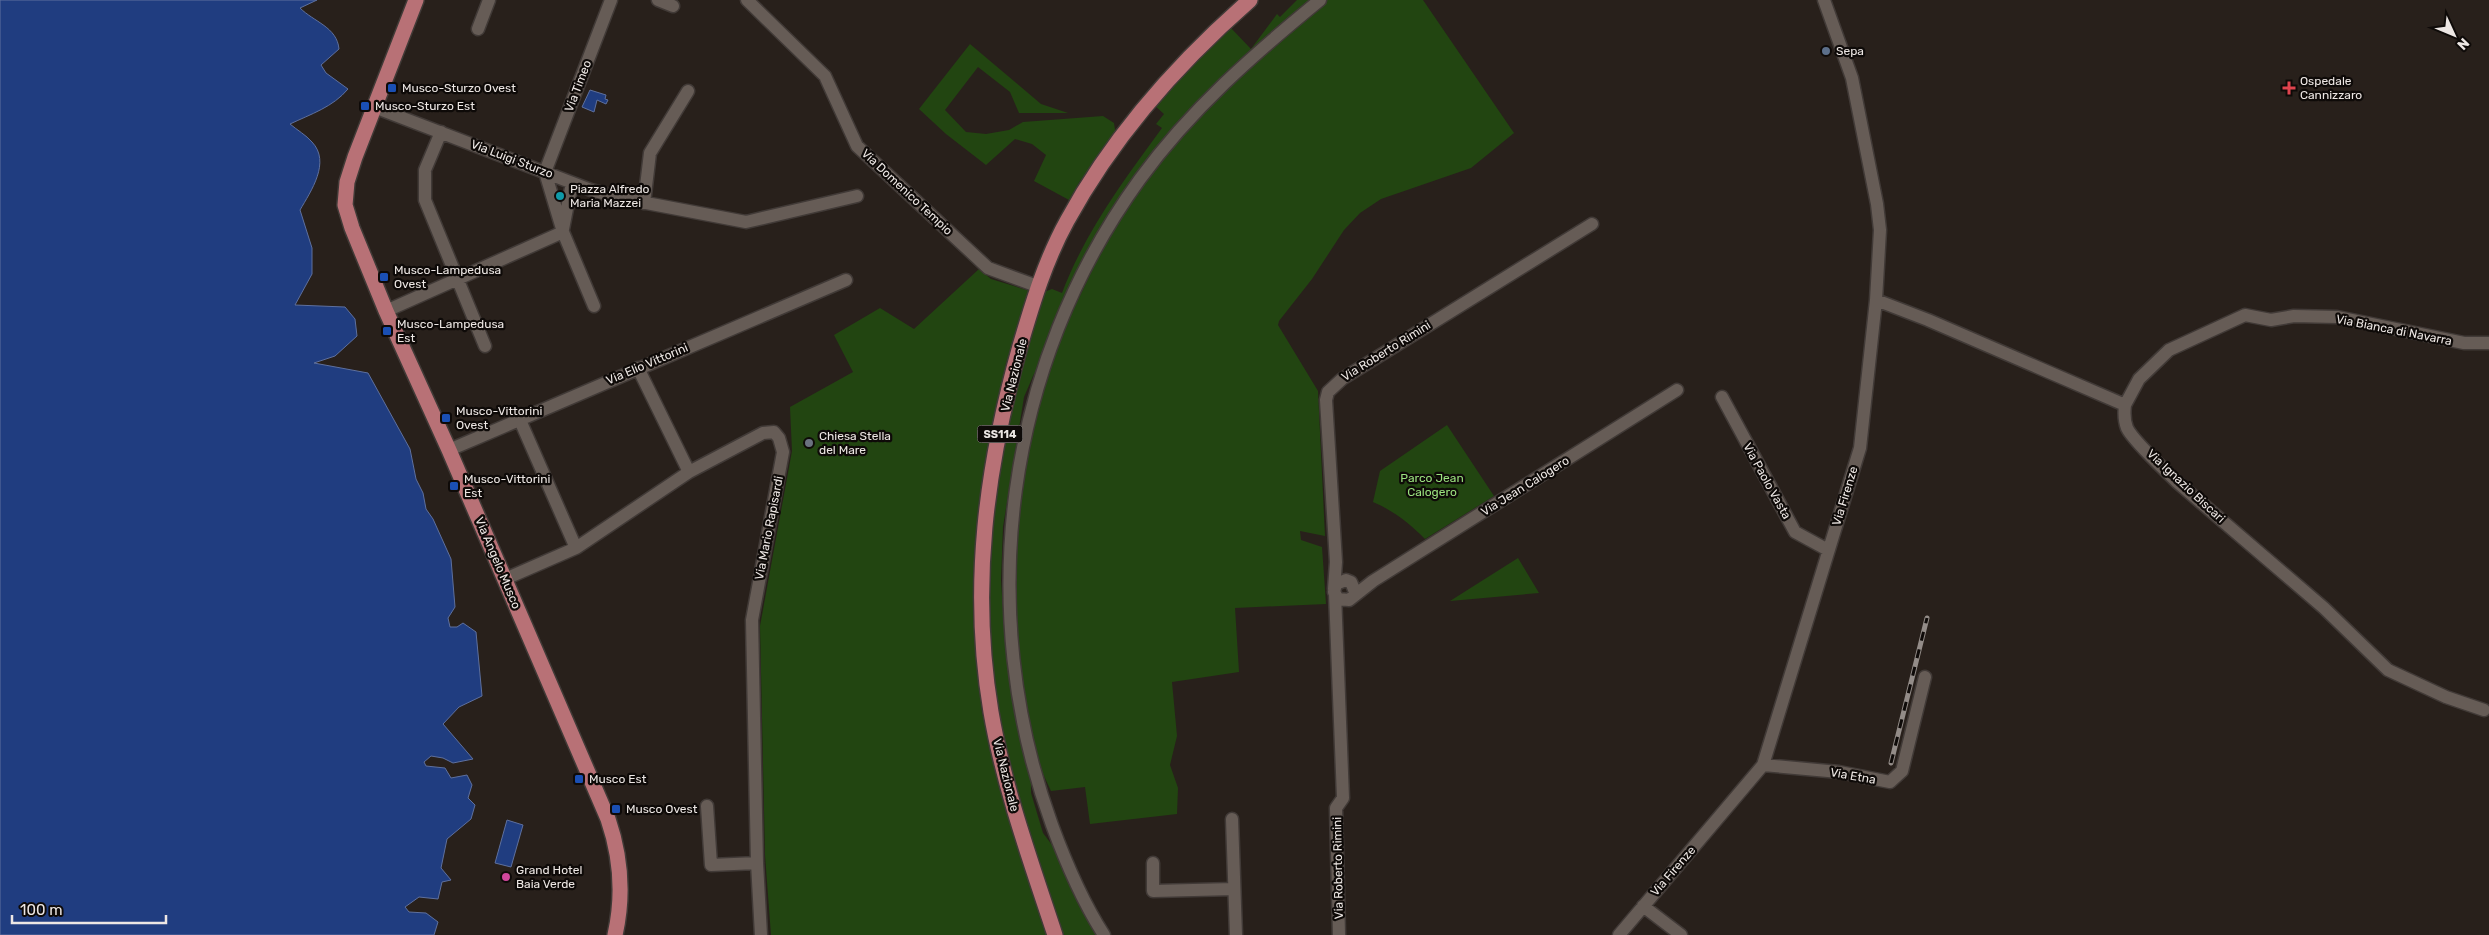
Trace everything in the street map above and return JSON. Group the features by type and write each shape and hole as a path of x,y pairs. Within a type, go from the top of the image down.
{"main road":[{"name":"Via Angelo Musco","path":"416,0 347,182 345,205 352,228 386,310 505,579 617,844 620,890 615,935"},
{"name":"Via Nazionale","path":"1055,935 1001,761 991,713 984,659 980,583 984,535 993,468 1009,387 1037,286 1050,254 1068,219 1129,127 1184,62 1250,0"}],"street":[{"path":"478,29 490,0"},
{"name":"Via Timeo","path":"544,172 611,0"},
{"path":"658,0 673,6"},
{"name":"Via Domenico Tempio","path":"747,0 825,76 857,146 988,268 1037,286"},
{"path":"1104,935 1083,899 1048,816 1036,782 1020,708 1011,628 1010,525 1026,427 1043,370 1070,302 1092,258 1128,196 1161,152 1197,110 1240,66 1320,0"},
{"name":"Via Firenze","path":"1619,935 1763,765 1860,448 1876,300 1880,230 1852,78 1825,1"},
{"path":"644,203 650,153 688,91"},
{"name":"Via Luigi Sturzo","path":"374,107 605,194 746,222 857,196"},
{"path":"441,132 425,170 425,200 485,346"},
{"path":"544,172 563,232 594,306"},
{"path":"563,232 572,183"},
{"name":"Via Roberto Rimini","path":"1339,935 1340,900 1336,808 1343,798 1337,624 1334,592 1336,562 1326,400 1328,392 1342,379 1592,224"},
{"path":"386,310 563,232"},
{"name":"Via Elio Vittorini","path":"449,450 519,418 846,280"},
{"path":"1876,300 1928,320 2125,405"},
{"name":"Via Bianca di Navarra","path":"2125,405 2139,379 2169,350 2245,315 2271,320 2294,316 2337,317 2464,344 2489,342"},
{"path":"638,368 689,472"},
{"name":"Via Jean Calogero","path":"1351,599 1373,581 1677,390"},
{"name":"Via Paolo Vasta","path":"1722,397 1795,532 1828,550"},
{"name":"Via Ignazio Biscari","path":"2125,405 2124,418 2128,430 2155,460 2177,482 2324,608 2388,670 2446,698 2484,710"},
{"path":"519,418 576,548"},
{"name":"Via Mario Rapisardi","path":"505,579 576,548 689,472 763,434 774,432 779,438 783,452 752,620 757,863 761,935"},
{"path":"1336,562 1341,574 1349,581 1355,592 1340,613 1337,624"},
{"path":"1351,599 1338,599 1334,592 1336,584 1349,581 1373,581"},
{"name":"Via Etna","path":"1763,765 1838,772 1890,782 1902,770 1925,677"},
{"path":"707,806 712,865 757,863"},
{"path":"1232,819 1236,935"},
{"path":"1153,863 1153,891 1234,889"},
{"path":"1643,906 1681,935"}],"green space":[{"path":"1297,0 1314,0 1143,168 1033,376 1024,397 1003,527 1001,580 1005,643 1014,711 1031,777 1031,793 1043,833 1058,853 1098,935 1061,935 1033,850 1008,764 992,670 989,599 992,529 1001,458 1015,392 1041,298 1044,292 1052,289 1062,293 1082,249 1106,207 1162,128 1156,124 1164,114 1154,105 1230,27 1251,49 1277,14 1280,17"},
{"path":"1326,0 1423,0 1514,133 1471,168 1381,199 1360,213 1344,230 1312,279 1279,321 1278,325 1318,391 1325,536 1300,531 1301,540 1322,547 1326,604 1235,608 1239,672 1172,682 1177,736 1170,765 1178,788 1177,814 1090,824 1085,787 1051,791 1036,759 1024,709 1013,598 1022,468 1050,359 1114,224 1174,140 1285,33"},
{"path":"970,44 1041,104 1068,113 1019,113 1010,92 978,67 945,110 966,132 986,134 1009,130 1023,122 1103,116 1114,123 1116,136 1080,181 1069,200 1034,181 1046,155 1032,144 1015,139 986,165 946,134 919,109"},
{"path":"979,269 991,279 1030,291 1006,363 986,468 977,533 974,590 976,661 982,713 1047,935 771,935 765,855 760,626 792,451 790,407 853,372 834,335 880,308 914,329"},
{"name":"Parco Jean Calogero","path":"1447,425 1494,496 1425,539 1401,518 1373,502 1380,471"},
{"path":"1518,558 1539,593 1450,601"}],"water":[{"path":"0,0 317,0 300,8 329,30 337,41 339,49 321,65 326,73 348,89 336,101 290,124 312,142 320,158 314,185 300,210 312,248 312,274 295,305 345,307 355,319 357,336 335,356 314,363 368,373 410,449 416,479 423,493 426,509 433,519 451,559 455,607 448,618 450,627 457,627 463,623 476,632 482,696 459,707 443,724 473,759 453,763 443,758 431,756 424,762 426,766 445,768 451,778 467,775 472,785 468,798 475,805 471,819 447,839 441,868 451,880 442,882 438,899 419,897 405,907 409,912 426,913 438,922 434,935 0,935"},
{"path":"590,90 606,95 605,99 608,100 606,104 597,100 594,112 582,107"},
{"path":"507,820 523,825 511,867 495,863"}],"railway":[{"path":"1891,763 1927,618"}],"place":[{"name":"Sepa","path":"1826,51"},
{"name":"Musco-Sturzo Ovest","path":"392,88"},
{"name":"Ospedale Cannizzaro","path":"2289,88"},
{"name":"Musco-Sturzo Est","path":"365,106"},
{"name":"Piazza Alfredo Maria Mazzei","path":"560,196"},
{"name":"Musco-Lampedusa Ovest","path":"384,277"},
{"name":"Musco-Lampedusa Est","path":"387,331"},
{"name":"Musco-Vittorini Ovest","path":"446,418"},
{"name":"Chiesa Stella del Mare","path":"809,443"},
{"name":"Musco-Vittorini Est","path":"454,486"},
{"name":"Musco Est","path":"579,779"},
{"name":"Musco Ovest","path":"616,809"},
{"name":"Grand Hotel Baia Verde","path":"506,877"}]}
